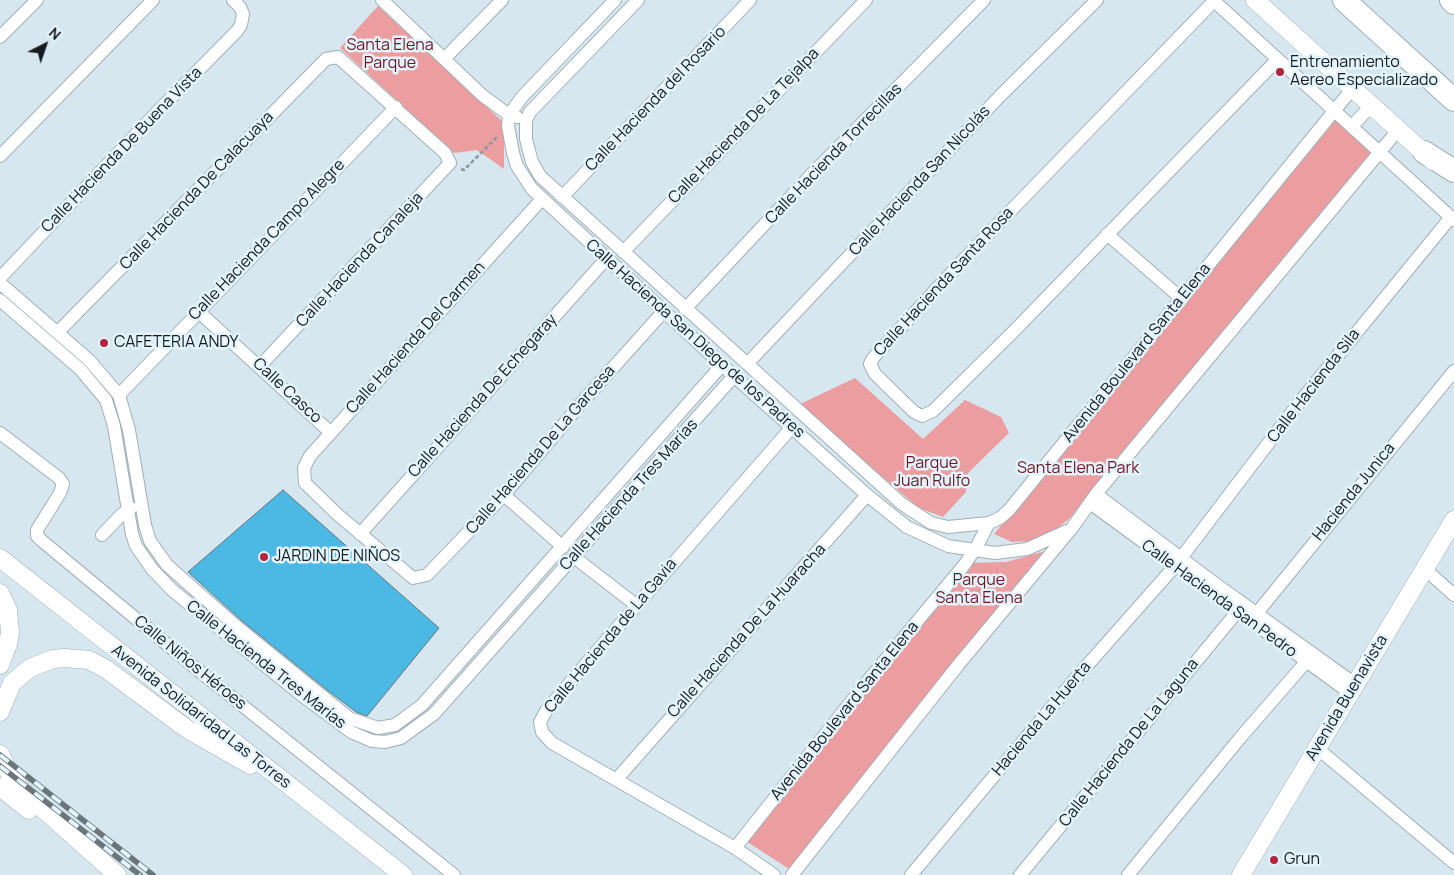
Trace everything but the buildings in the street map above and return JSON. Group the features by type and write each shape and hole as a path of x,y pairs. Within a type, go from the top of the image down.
{"highway":[{"path":"1344,0 1454,100"},
{"path":"1451,0 1454,3"},
{"path":"1424,152 1454,171"}],"main road":[{"path":"1255,0 1454,180"},
{"name":"Avenida Buenavista","path":"1241,875 1454,520"},
{"name":"Avenida Solidaridad Las Torres","path":"0,558 404,875"},
{"path":"0,593 8,610 10,632 8,644 0,665"},
{"path":"0,712 12,684 30,668 53,659 89,660 106,669 187,729 230,755 282,780"},
{"path":"0,754 10,777 23,791 117,875"},
{"path":"0,787 113,875"}],"street":[{"path":"0,37 37,0"},
{"path":"0,156 153,0"},
{"name":"Calle Hacienda De Buena Vista","path":"0,278 237,31 242,20 240,7 233,0"},
{"path":"444,59 502,0"},
{"path":"509,121 522,97 615,0"},
{"name":"Calle Hacienda del Rosario","path":"562,197 750,0"},
{"name":"Calle Hacienda De La Tejalpa","path":"623,252 866,0"},
{"name":"Calle Hacienda Torrecillas","path":"685,309 811,175 984,0"},
{"name":"Calle Hacienda San Nicolás","path":"747,364 1000,96 1097,0"},
{"path":"1214,0 1452,218"},
{"name":"Calle Hacienda Santa Rosa","path":"1214,0 873,358 870,364 871,369 914,412 922,416 926,415 1015,330 1278,59"},
{"path":"384,1 509,121 526,120 535,104 629,2"},
{"name":"Calle Hacienda De Calacuaya","path":"58,332 326,59 338,57 396,107"},
{"name":"Avenida Boulevard Santa Elena","path":"735,848 974,551 989,523 1000,518 1009,510 1352,88"},
{"path":"1352,126 1371,106"},
{"path":"396,107 445,153 450,160 449,165"},
{"name":"Calle Hacienda Campo Alegre","path":"118,394 396,107"},
{"name":"Calle Hacienda San Diego de los Padres","path":"526,120 526,139 532,162 540,176 902,504 930,523 948,527 989,523"},
{"name":"Calle Hacienda San Diego de los Padres","path":"509,121 517,166 541,200 734,376 868,495 907,527 948,546 995,553 1027,549 1072,528"},
{"path":"792,875 959,664 1072,528 1093,499 1398,130"},
{"name":"Calle Hacienda Canaleja","path":"260,366 449,165"},
{"name":"Calle Hacienda Del Carmen","path":"360,534 305,483 304,468 310,456 541,200"},
{"name":"Calle Hacienda Sila","path":"1178,562 1299,403 1452,218"},
{"path":"1107,234 1182,299"},
{"name":"Calle Hacienda De Echegaray","path":"360,534 606,259"},
{"path":"634,283 644,271"},
{"name":"Calle Hacienda Tres Marías","path":"0,282 22,310 80,369 106,400 114,426 126,510 136,546 152,569 172,590 334,720 362,738 385,742 411,732 434,714 734,376"},
{"name":"Calle Hacienda Tres Marías","path":"0,300 22,310 58,332 102,373 118,394 129,430 140,504 150,542 167,564 237,627 350,718 365,725 384,728 408,717 422,705 722,365"},
{"name":"Calle Casco","path":"198,311 330,432"},
{"name":"Calle Hacienda De La Garcesa","path":"360,534 413,578 421,578 435,569 504,494 584,400 664,311"},
{"name":"Hacienda Junica","path":"1257,613 1454,372"},
{"name":"Calle Hacienda de La Gavia","path":"774,875 735,848 552,742 542,732 540,722 546,710 792,427"},
{"name":"Calle Niños Héroes","path":"0,433 58,478 63,484 60,493 37,530 37,536 41,540 193,666 454,875"},
{"path":"823,455 833,442"},
{"path":"614,488 627,498"},
{"path":"504,494 563,547"},
{"name":"Calle Hacienda De La Huaracha","path":"616,780 868,495"},
{"name":"Calle Hacienda San Pedro","path":"1093,499 1210,586 1257,613 1353,688"},
{"path":"102,535 126,510 140,504"},
{"path":"574,557 636,605"},
{"name":"Hacienda La Huerta","path":"911,875 1076,678 1178,562"},
{"path":"1425,569 1454,595"},
{"name":"Calle Hacienda San Pedro","path":"1210,586 1237,612 1306,662 1353,688"},
{"path":"524,591 534,600"},
{"name":"Calle Hacienda De La Laguna","path":"1020,875 1237,612"},
{"path":"1128,875 1240,738 1306,662"},
{"path":"384,728 385,742"},
{"path":"1317,748 1454,863"}],"path":[{"path":"449,165 464,170 509,121"}],"green space":[{"name":"Santa Elena Parque","path":"378,6 504,123 504,169 477,150 454,153 340,48"},
{"name":"Santa Elena Park","path":"1335,120 1372,153 1293,246 1070,518 1049,535 1031,541 1012,542 994,534"},
{"name":"Parque Juan Rulfo","path":"855,378 923,439 965,400 1001,417 1009,433 968,473 966,492 943,517 919,508 798,405"},
{"name":"Parque Santa Elena","path":"1049,550 950,665 789,869 746,841 968,563 1006,562"}],"railway":[{"path":"0,755 153,875"},
{"path":"0,766 140,875"}],"place":[{"name":"Entrenamiento Aereo Especializado","path":"1280,72"},
{"name":"CAFETERIA ANDY","path":"104,343"},
{"name":"JARDIN DE NIÑOS","path":"264,557"},
{"name":"Grun","path":"1274,860"}]}
